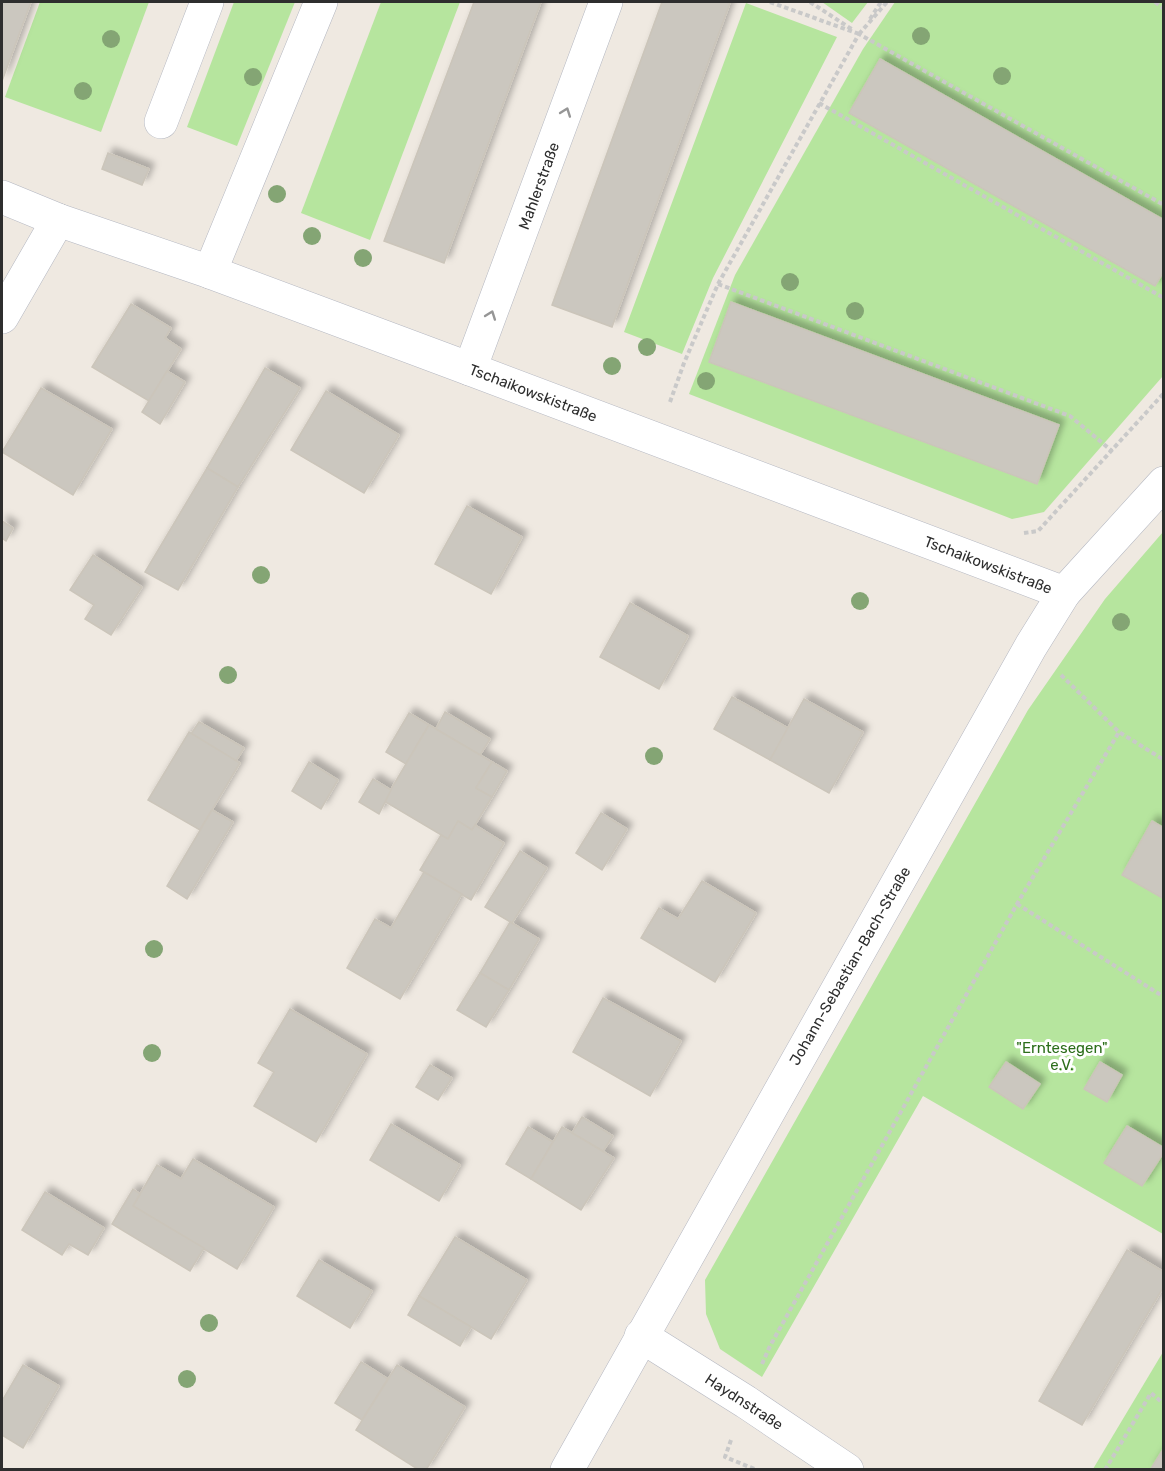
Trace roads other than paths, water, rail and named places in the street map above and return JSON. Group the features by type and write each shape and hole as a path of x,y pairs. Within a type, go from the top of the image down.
{"street":[{"path":"161,122 207,2"},
{"path":"210,273 321,2"},
{"name":"Mahlerstraße","path":"470,369 606,2"},
{"name":"Tschaikowskistraße","path":"2,197 58,220 210,273 470,369 1064,593"},
{"path":"2,318 58,220"},
{"name":"Johann-Sebastian-Bach-Straße","path":"567,1470 1031,646 1064,593 1164,483"},
{"name":"Haydnstraße","path":"641,1336 746,1402 847,1470"}],"park label":[{"name":"\"Erntesegen\" e.V.","path":"1062,1056"}]}
